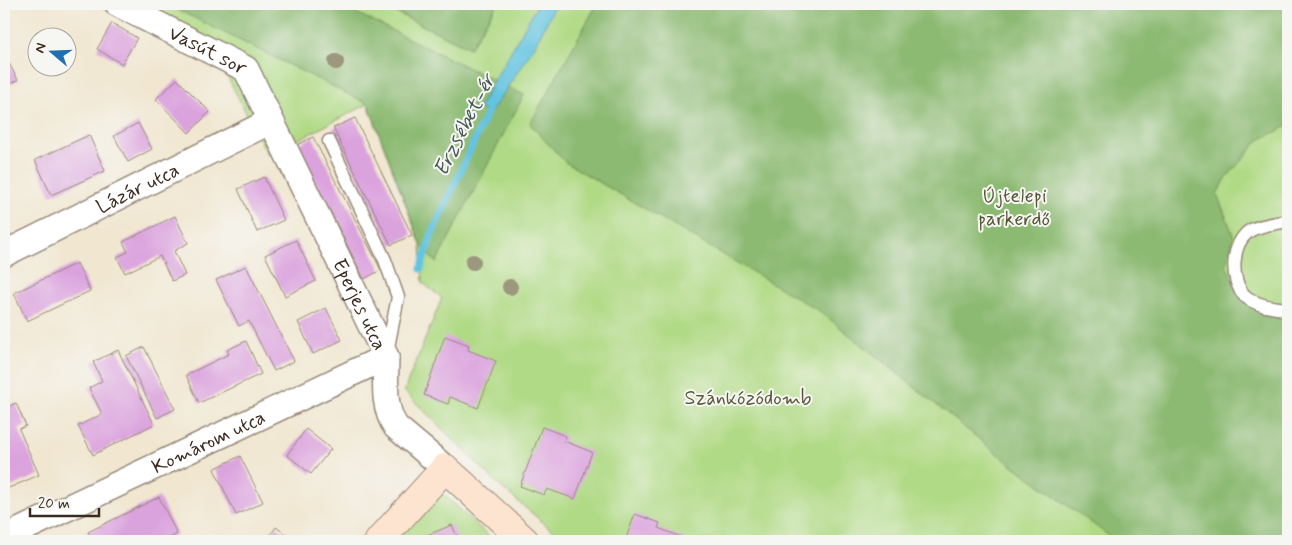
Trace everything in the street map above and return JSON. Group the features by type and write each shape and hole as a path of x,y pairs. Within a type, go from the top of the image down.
{"street":[{"name":"Vasút sor","path":"118,4 246,69 271,122"},
{"name":"Lázár utca","path":"4,254 271,122"},
{"name":"Eperjes utca","path":"271,122 386,357 386,406 390,419 445,468"},
{"name":"Komárom utca","path":"4,538 386,357"},
{"path":"389,537 445,468 524,541"}],"lane":[{"path":"328,141 385,260 398,298 386,357"},
{"path":"1288,221 1251,230 1238,247 1234,266 1238,284 1246,296 1260,304 1288,309"}],"green space":[{"name":"Szánkózódomb","path":"97,4 378,4 470,48 497,4 1288,4 1288,541 565,541 502,488 404,391 442,298 423,283 421,245 368,104 268,155 226,74"},
{"path":"166,4 338,4 524,95 436,263 421,245 368,104"},
{"path":"378,4 497,4 470,48"},
{"name":"Újtelepi parkerdő","path":"597,4 1288,4 1288,126 1259,140 1227,177 1217,194 1234,237 1226,265 1231,277 1249,302 1265,313 1288,321 1288,541 1116,541 999,455 821,312 565,162 530,124"},
{"path":"438,489 494,541 392,541"}],"water":[{"path":"538,4 556,4 534,47 489,115 479,107"}],"building":[{"path":"112,23 137,38 122,64 97,49"},
{"path":"4,54 18,80 4,87"},
{"path":"177,79 210,112 189,133 156,99"},
{"path":"355,118 412,235 391,245 333,128"},
{"path":"138,123 152,149 128,162 114,136"},
{"path":"89,135 105,171 51,195 35,160"},
{"path":"313,137 381,270 364,279 297,145"},
{"path":"264,177 284,220 257,232 238,189"},
{"path":"175,216 188,243 174,251 185,275 172,281 160,256 125,273 117,257 128,252 123,242"},
{"path":"296,240 316,281 285,296 265,255"},
{"path":"77,263 90,291 27,321 14,293"},
{"path":"246,266 294,361 274,371 249,321 239,326 216,280"},
{"path":"326,308 342,340 313,354 298,322"},
{"path":"445,336 469,345 468,350 496,361 478,408 450,397 448,404 424,395"},
{"path":"246,341 261,374 199,403 186,375 229,354 227,350"},
{"path":"144,347 175,409 157,418 126,356"},
{"path":"118,350 154,424 93,455 78,426 102,414 89,388 102,381 93,362"},
{"path":"16,403 26,426 19,429 39,475 4,490 4,409"},
{"path":"542,427 566,436 564,441 592,452 575,499 547,489 544,495 520,486"},
{"path":"306,429 331,449 311,474 287,455"},
{"path":"240,456 263,502 236,515 214,469"},
{"path":"159,497 177,534 165,541 92,541 88,532"},
{"path":"635,514 660,523 658,528 686,539 685,541 625,541"},
{"path":"452,525 459,541 418,541 418,539"},
{"path":"276,527 295,541 266,541"}],"waterway":[{"name":"Erzsébet-ér","path":"421,269 432,234 491,104"}]}
